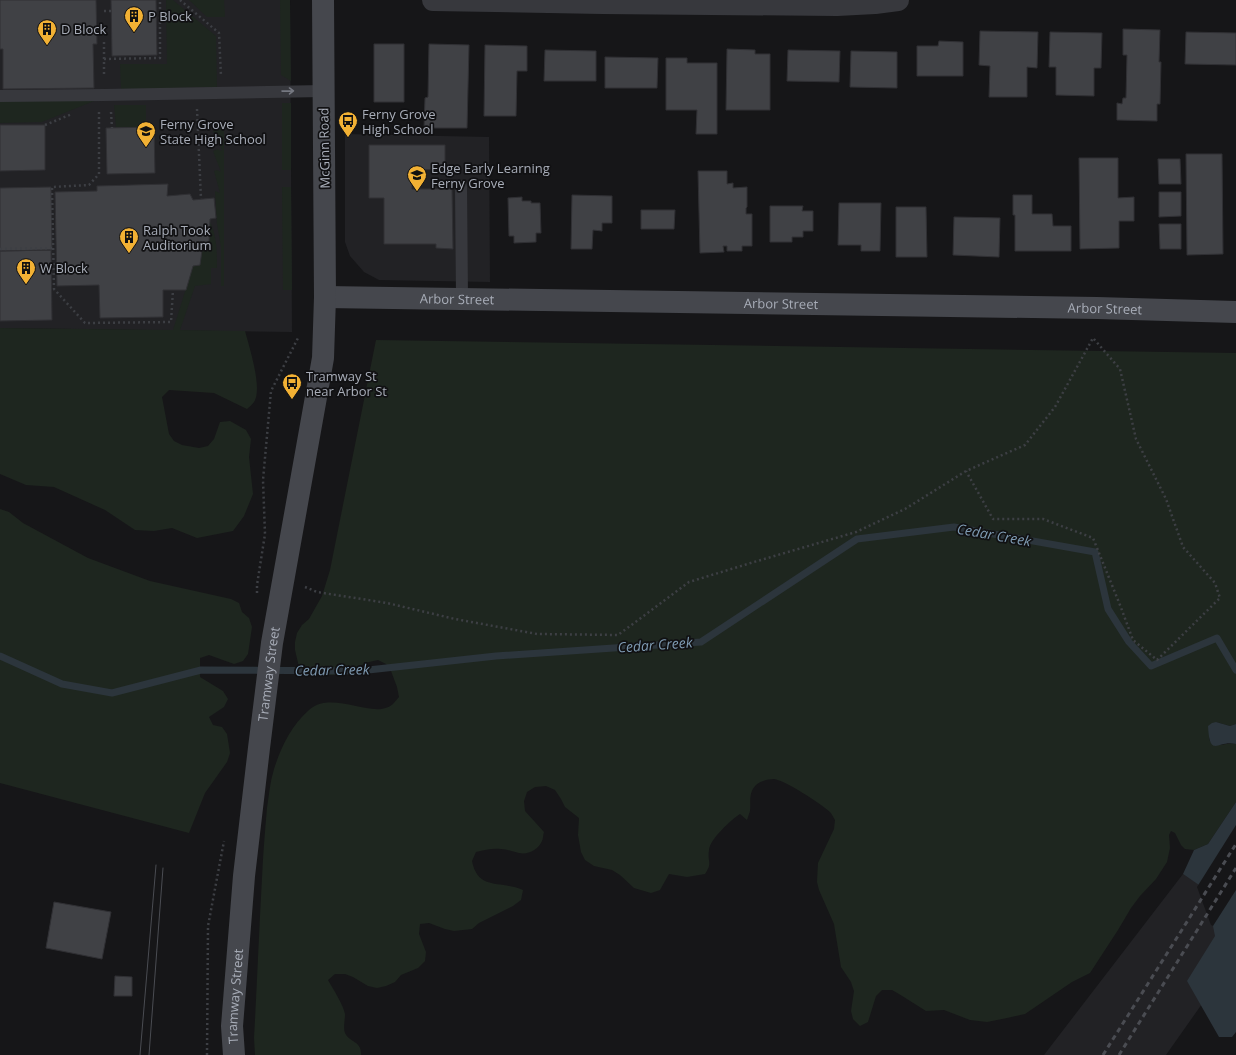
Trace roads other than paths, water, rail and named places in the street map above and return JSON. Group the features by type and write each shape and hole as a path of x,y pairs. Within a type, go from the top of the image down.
{"street":[{"name":"McGinn Road","path":"322,0 325,297"},
{"path":"433,0 829,5 898,0"},
{"name":"Arbor Street","path":"325,297 1081,308 1236,312"},
{"name":"Tramway Street","path":"234,1055 232,1026 244,876 259,748 272,643 323,358 325,297"}],"lane":[{"path":"0,96 323,91"},
{"path":"461,186 462,298"}],"waterway":[{"name":"Cedar Creek","path":"0,656 62,684 112,693 201,670 359,671 496,656 701,642 857,539 954,527 1095,552 1108,609 1129,642 1151,666 1217,638 1236,670"}],"tram line":[{"path":"140,1055 156,865"},
{"path":"149,1055 163,868"}],"railway":[{"path":"1103,1055 1236,844"},
{"path":"1119,1055 1236,868"}],"place":[{"name":"P Block","path":"134,33"},
{"name":"D Block","path":"47,46"},
{"name":"Ferny Grove High School","path":"348,138"},
{"name":"Ferny Grove State High School","path":"146,148"},
{"name":"Edge Early Learning Ferny Grove","path":"417,192"},
{"name":"Ralph Took Auditorium","path":"129,254"},
{"name":"W Block","path":"26,285"},
{"name":"Tramway St near Arbor St","path":"292,400"}]}
